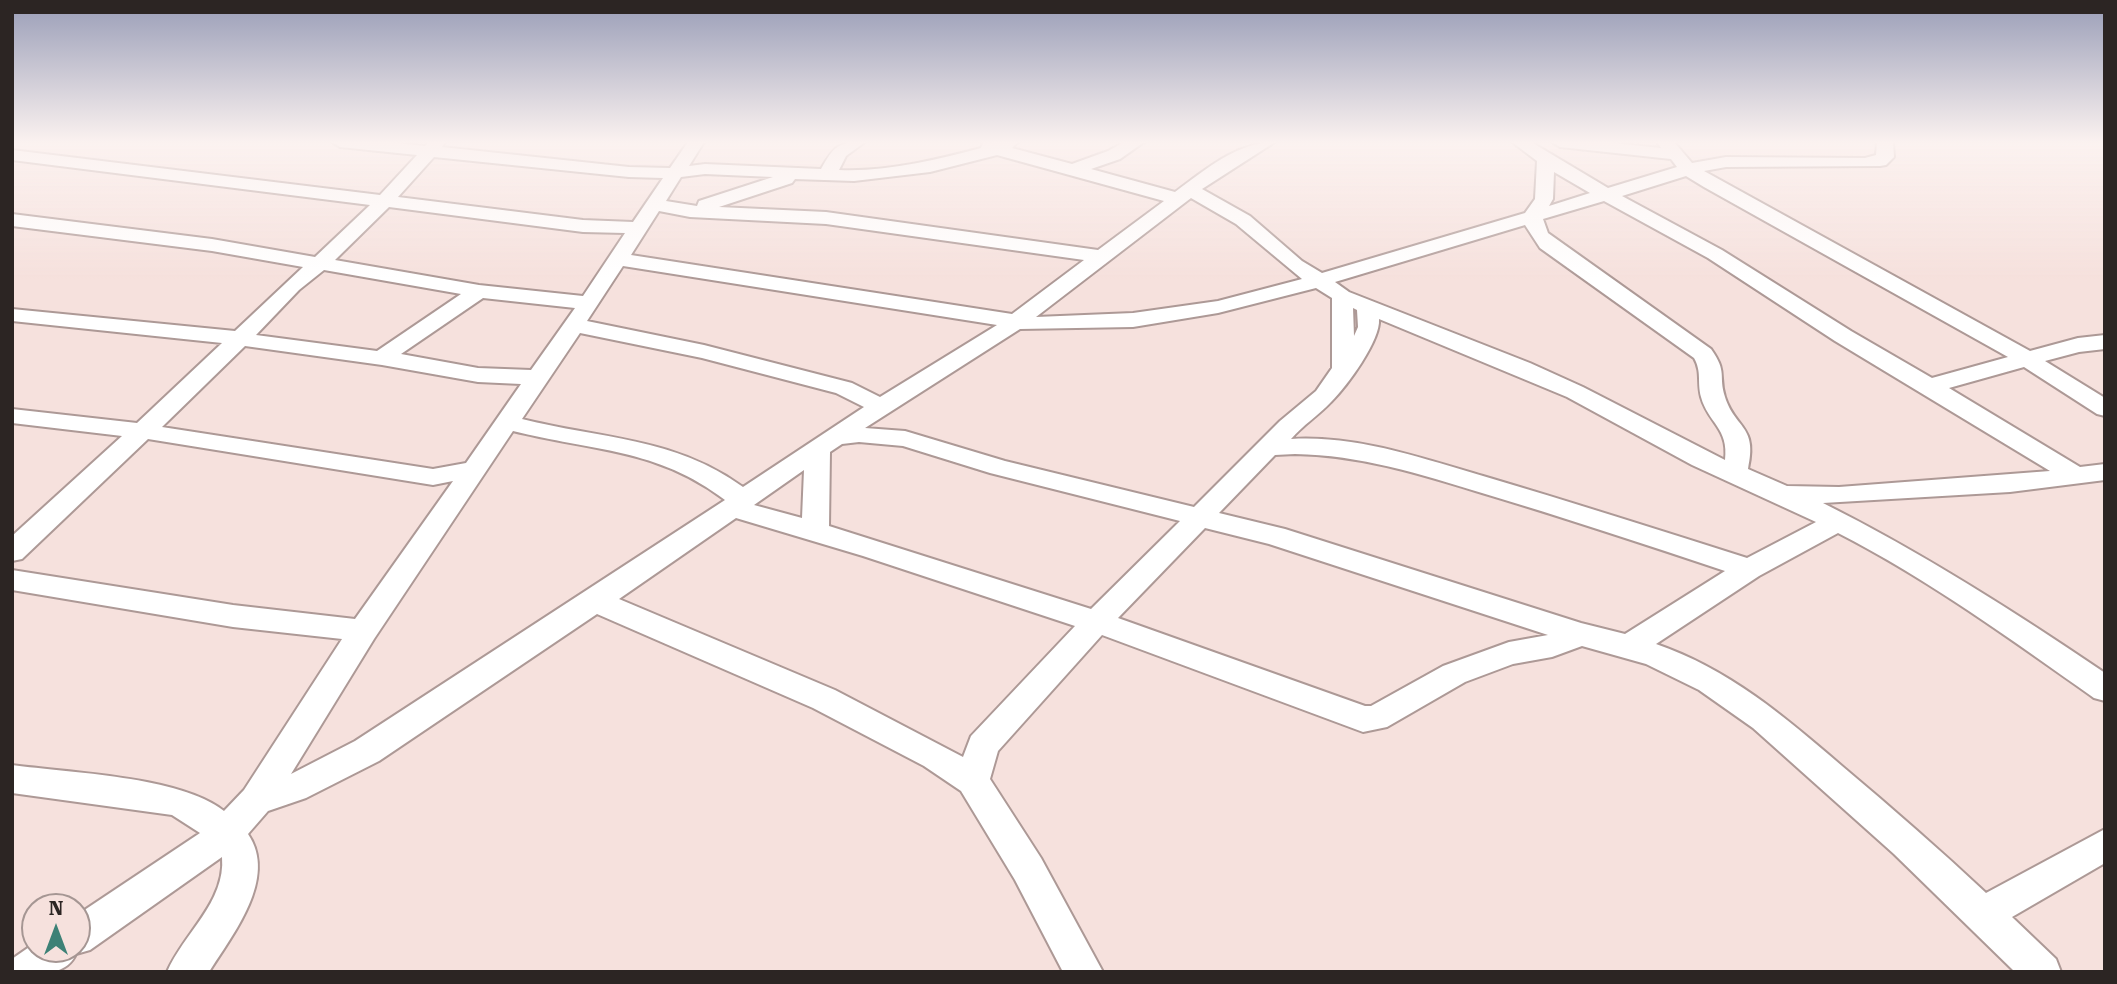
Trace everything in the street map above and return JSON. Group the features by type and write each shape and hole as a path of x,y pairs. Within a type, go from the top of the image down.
{"street":[{"path":"262,188 583,226 690,211 789,214 1104,257"},
{"path":"12,552 396,188"},
{"path":"91,927 225,835 256,800 363,631 506,422 525,382 581,314 665,188"},
{"path":"690,211 761,188"},
{"path":"1153,188 1185,195 1243,220 1316,281 1342,296 1368,317 1398,320 1522,368 1700,459 1776,491 1838,522 1957,590 2105,689"},
{"path":"256,800 294,788 367,751 595,601 871,413 1016,322 1194,188"},
{"path":"1532,215 1544,199 1545,188"},
{"path":"1594,188 1715,254 1833,330 2078,477"},
{"path":"617,259 866,296 1016,322 1045,325 1133,320 1219,307 1316,281 1605,194 1616,188"},
{"path":"1734,188 2029,359 2105,409"},
{"path":"1532,215 1544,243 1565,255 1703,354 1712,370 1713,397 1738,439 1738,457 1734,473"},
{"path":"12,220 212,245 480,290 581,314 704,352 844,388 916,384"},
{"path":"381,358 480,290"},
{"path":"1342,296 1344,370"},
{"path":"12,315 239,338 525,382"},
{"path":"973,780 984,745 1097,622 1268,448 1324,396 1362,344 1368,317"},
{"path":"1929,386 2078,345 2105,342"},
{"path":"222,355 274,345"},
{"path":"844,388 905,439"},
{"path":"12,416 142,431 433,477 474,469"},
{"path":"506,422 545,433 618,443 659,452 687,462 719,479 737,504 1273,682 1363,719 1376,718 1454,674 1509,653 1552,646 1580,634"},
{"path":"826,443 859,435 905,439 999,467 1201,517 1338,555 1580,634 1632,645 1664,658 1728,691 1765,719 1874,813 2042,972"},
{"path":"815,529 826,443"},
{"path":"1268,448 1306,443 1329,445 1372,455 1566,509 1749,569"},
{"path":"1776,491 1839,496 2078,477 2105,472"},
{"path":"433,477 458,492"},
{"path":"1632,645 1749,569 1838,522"},
{"path":"12,580 220,614 363,631"},
{"path":"595,601 824,699 936,756 973,780 1028,869 1084,972"},
{"path":"936,756 984,745"},
{"path":"12,779 174,801 196,808 235,844 241,857 235,892 186,972"},
{"path":"1984,915 2105,844"}]}
